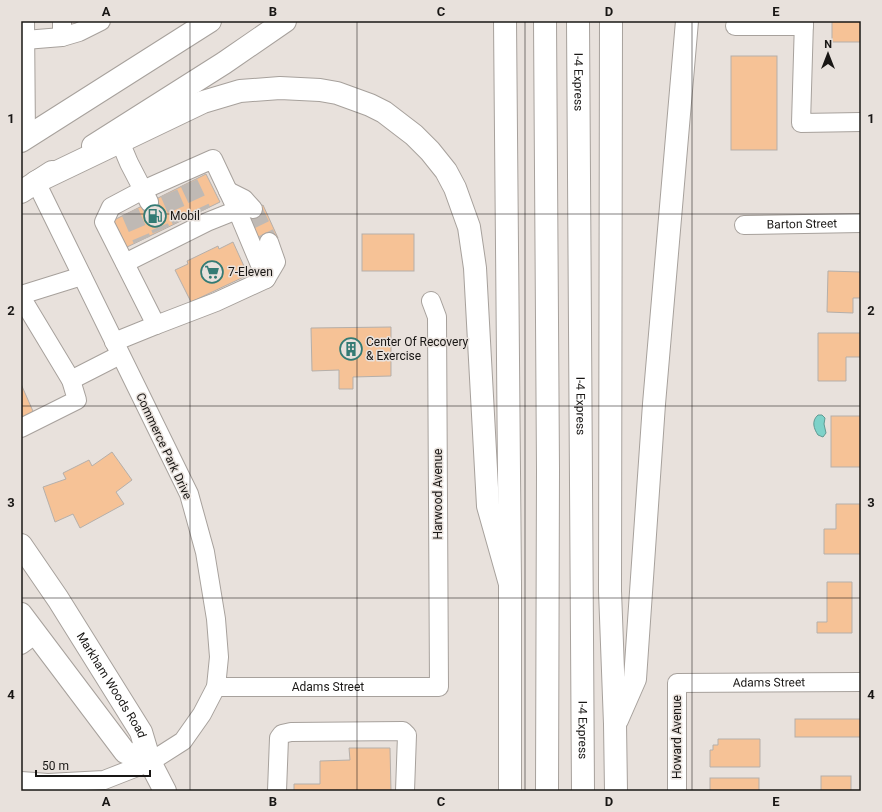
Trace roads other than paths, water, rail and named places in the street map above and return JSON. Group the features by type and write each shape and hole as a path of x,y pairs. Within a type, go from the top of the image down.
{"main road":[{"path":"23,140 210,21"},
{"path":"29,187 118,137 285,21"},
{"path":"504,21 510,584 510,791"},
{"path":"545,21 548,470 547,791"},
{"name":"I-4 Express","path":"578,21 583,791"},
{"path":"611,21 610,591 616,791"},
{"path":"615,724 635,679 654,404 687,21"},
{"path":"118,137 216,98 240,91 280,88 320,90 337,93 370,105 396,120 430,151 446,171 455,188 469,227 473,247 488,506 510,584"},
{"name":"Markham Woods Road","path":"21,545 58,598 141,732 150,762"},
{"name":"Markham Woods Road","path":"21,614 29,639 125,752 150,762"},
{"path":"150,762 165,791"}],"street":[{"path":"23,140 25,21"},
{"path":"25,40 62,29 79,32 101,21"},
{"path":"735,26 804,23 801,123 861,122"},
{"path":"118,137 146,196"},
{"path":"156,325 104,222 111,207 127,206 186,177 213,159 228,191 245,210 266,278"},
{"name":"Commerce Park Drive","path":"21,781 48,784 104,780 150,762 183,741 202,714 216,688 219,657 216,619 205,552 189,494 82,276 29,187"},
{"path":"125,263 145,246 204,216 245,210"},
{"name":"Barton Street","path":"744,225 861,223"},
{"path":"71,380 117,348 156,325 216,302 266,278 276,262 270,242"},
{"path":"21,428 77,400 71,380 21,296 82,276"},
{"name":"Harwood Avenue","path":"431,301 437,317 439,687"},
{"name":"Adams Street","path":"677,683 861,682"},
{"name":"Howard Avenue","path":"677,683 677,791"},
{"name":"Adams Street","path":"216,688 439,687"},
{"path":"277,791 279,738 282,734 291,732 396,731 403,731 407,735 405,791"}],"water":[{"path":"818,415 822,415 825,418 824,424 826,433 823,437 818,435 814,428 814,420"}],"tunnel":[{"path":"189,183 202,211"},
{"path":"169,193 181,221"},
{"path":"149,202 161,230"},
{"path":"253,209 269,242"},
{"path":"130,212 142,240"}],"place":[{"name":"Mobil","path":"155,216"},
{"name":"7-Eleven","path":"212,272"},
{"name":"Center Of Recovery & Exercise","path":"351,349"}]}
